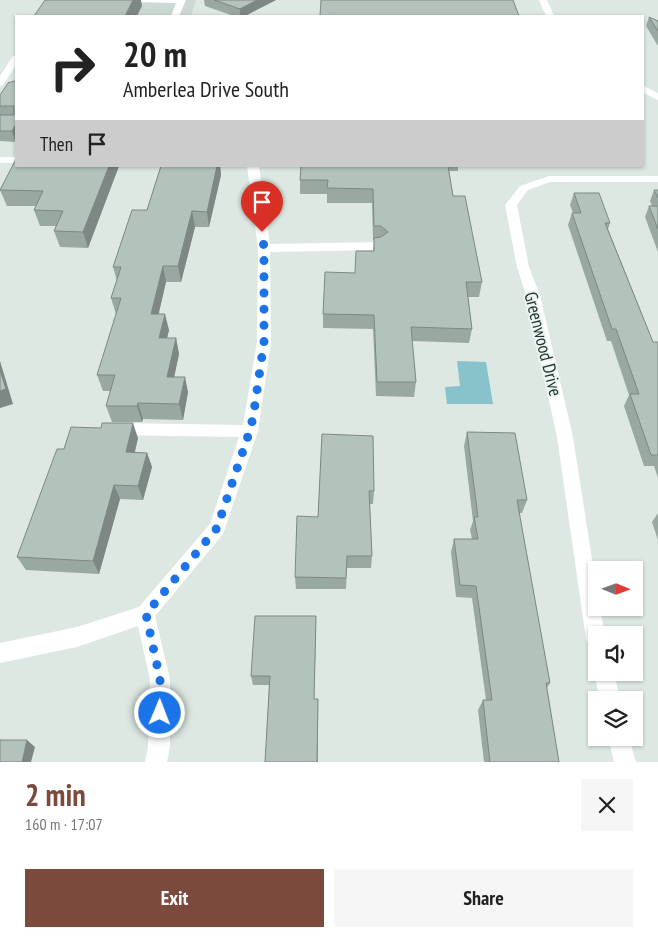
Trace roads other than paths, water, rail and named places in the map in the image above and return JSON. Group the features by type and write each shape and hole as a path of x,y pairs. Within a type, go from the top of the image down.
{"street":[{"path":"130,0 181,0 176,15"},
{"path":"543,0 550,15"},
{"path":"3,86 15,60"},
{"path":"644,89 658,97"},
{"path":"0,160 15,160"},
{"path":"0,653 77,637 146,614 217,528 250,431 264,342 264,248 253,167"},
{"name":"Greenwood Drive","path":"593,626 565,436 532,295 523,267 511,205 524,188 549,179 658,179"},
{"path":"264,248 378,246"},
{"path":"101,429 250,431"},
{"path":"146,614 160,679 159,746 156,762"},
{"path":"621,746 625,762"}],"water":[{"path":"457,361 486,362 493,404 447,404 445,387 460,386"}]}
